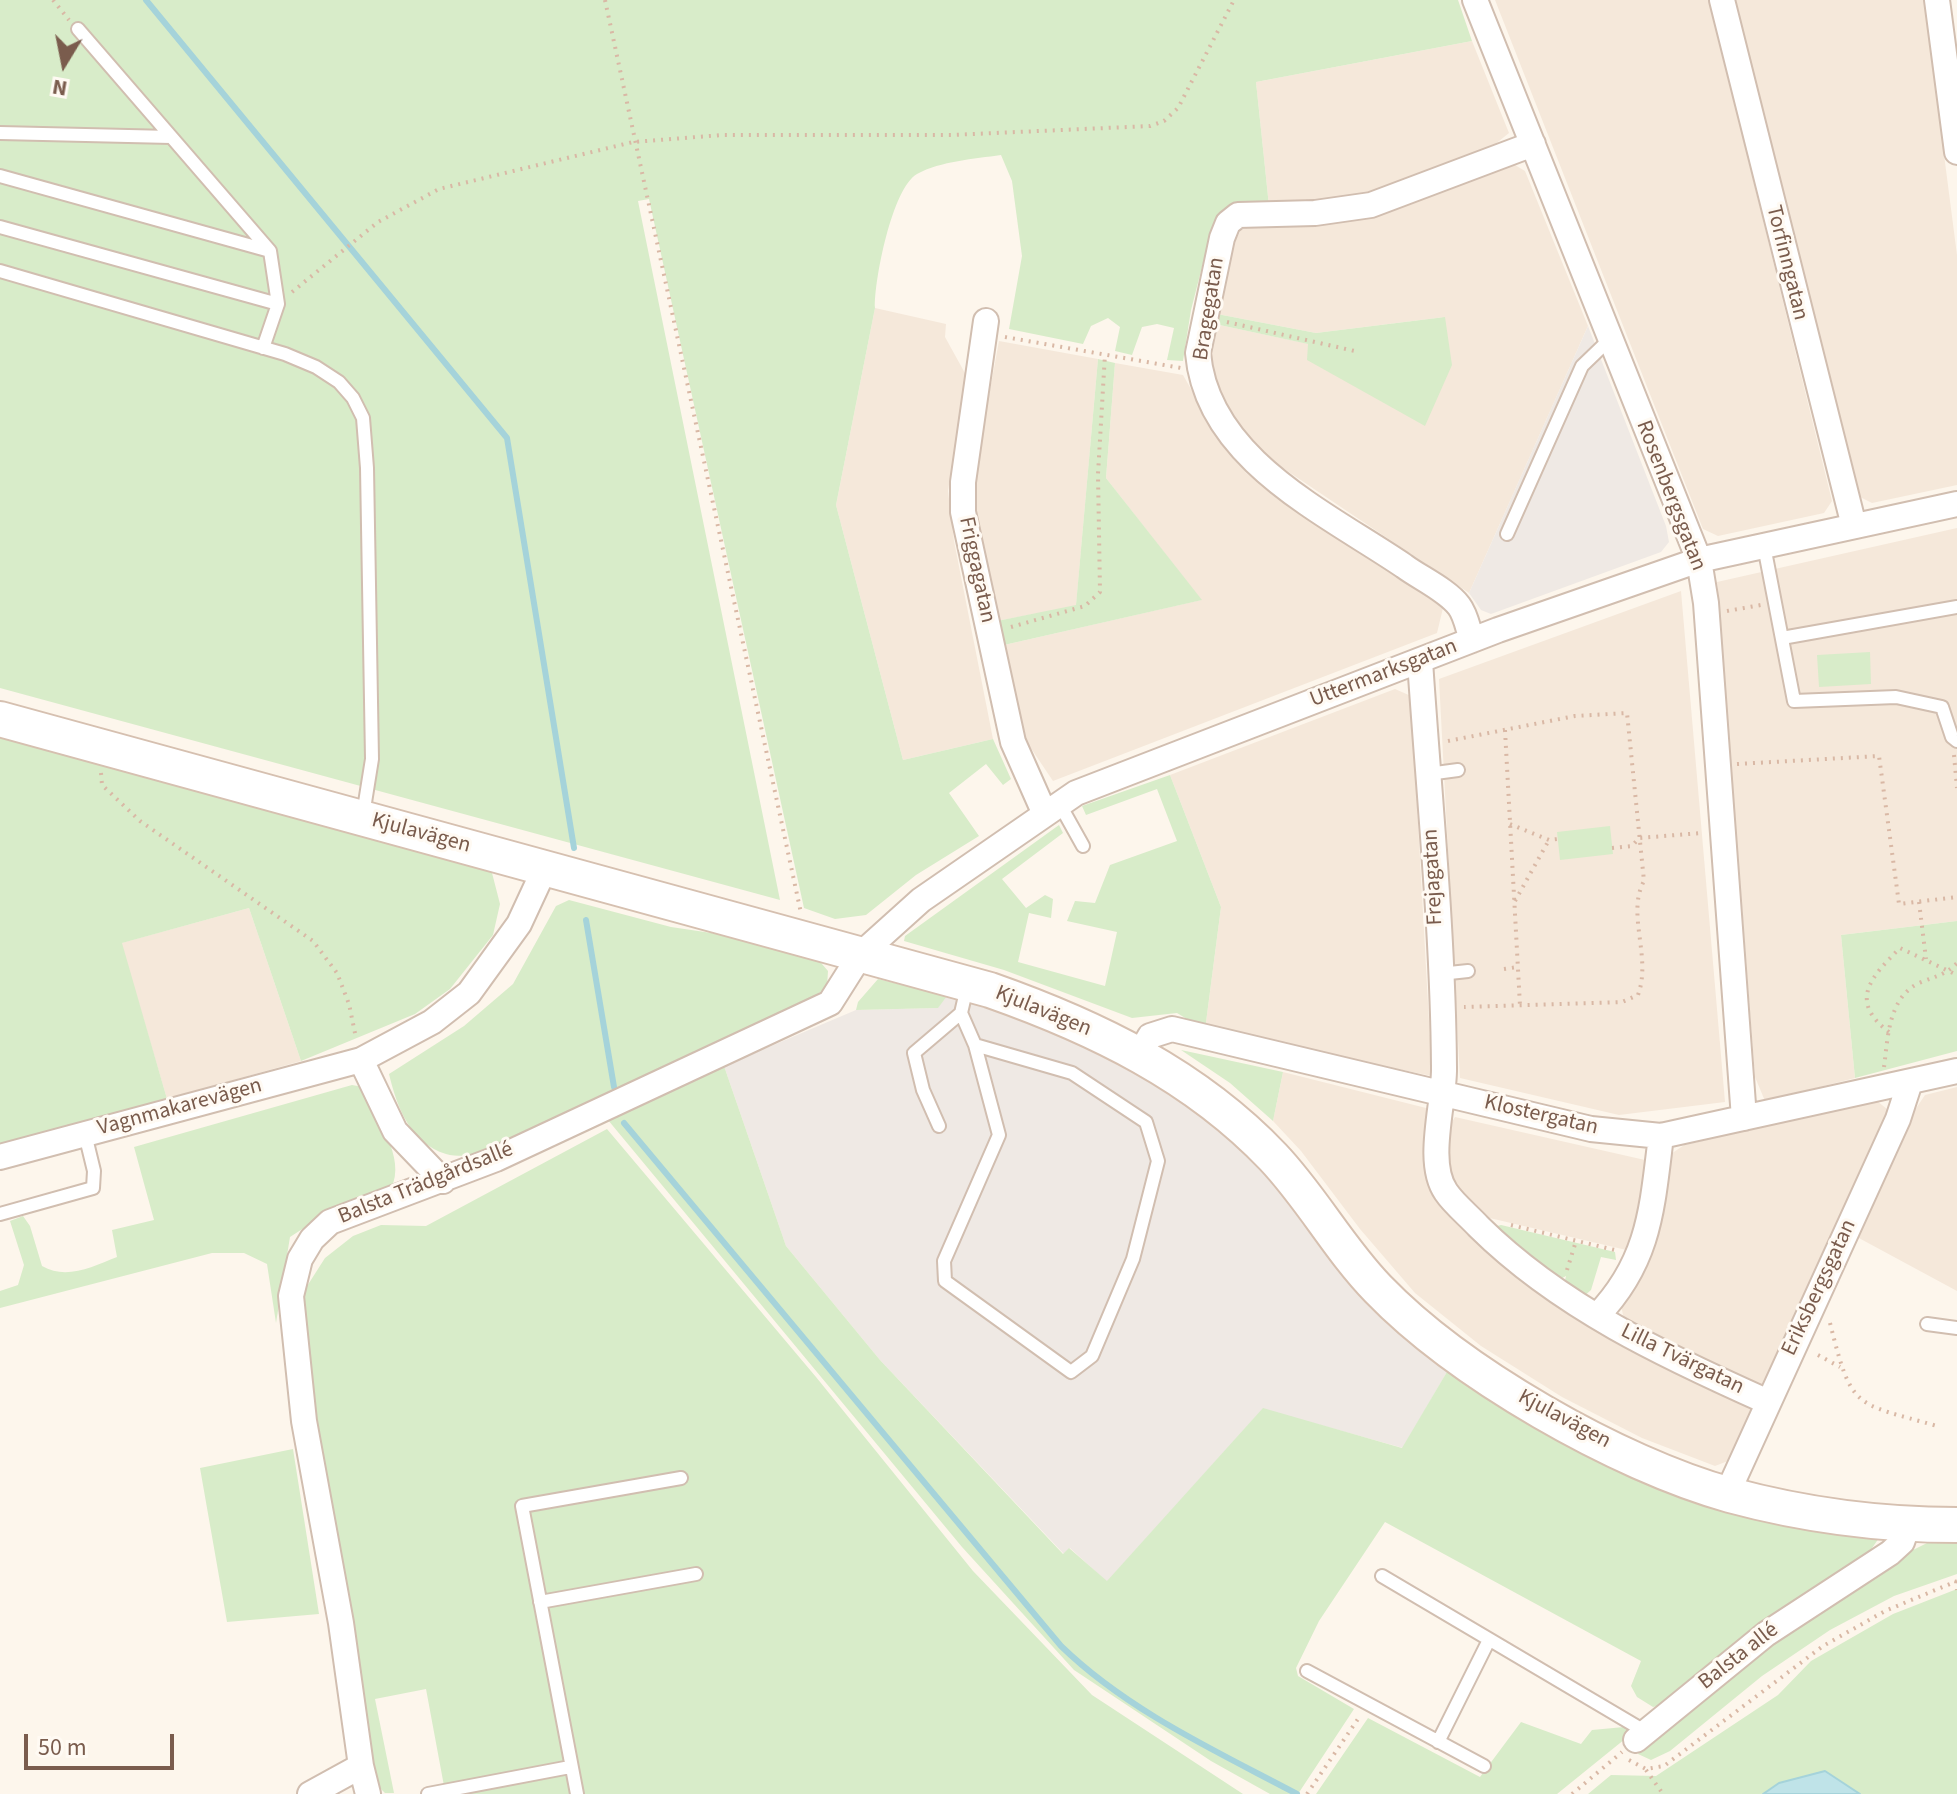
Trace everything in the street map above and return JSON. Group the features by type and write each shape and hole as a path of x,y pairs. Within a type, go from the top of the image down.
{"street":[{"name":"Rosenbergsgatan","path":"1475,0 1699,560 1706,603 1744,1118"},
{"name":"Torfinngatan","path":"1722,0 1854,526"},
{"path":"1937,0 1957,152"},
{"name":"Bragegatan","path":"1472,640 1457,603 1270,475 1214,413 1200,371 1198,353 1222,238 1228,223 1238,215 1329,212 1371,205 1533,144"},
{"name":"Friggagatan","path":"985,327 962,498 1013,742 1051,808"},
{"name":"Uttermarksgatan","path":"861,954 921,900 1076,793 1472,640 1699,560 1957,504"},
{"name":"Frejagatan","path":"1420,661 1445,1093"},
{"name":"Kjulavägen","path":"0,719 861,954 964,998 1049,1010 1176,1075 1228,1113 1274,1158 1379,1289 1424,1331 1478,1371 1598,1440 1727,1494 1789,1509 1908,1525 1957,1525"},
{"name":"Vagnmakarevägen","path":"0,1157 361,1060 432,1022 469,993 519,924 545,868"},
{"name":"Balsta Trädgårdsallé","path":"368,1794 296,1365 291,1296 294,1277 312,1239 330,1222 443,1181 820,1009 841,991 861,954"},
{"name":"Klostergatan","path":"1139,1055 1150,1036 1172,1029 1591,1129 1661,1136 1957,1071"},
{"path":"361,1060 395,1131 443,1181"},
{"name":"Eriksbergsgatan","path":"1727,1494 1898,1119 1910,1082"},
{"name":"Lilla Tvärgatan","path":"1445,1093 1437,1157 1439,1178 1446,1192 1477,1224 1555,1289 1597,1316 1683,1364 1768,1402"},
{"name":"Lilla Tvärgatan","path":"1597,1316 1619,1290 1639,1256 1653,1205 1661,1136"},
{"name":"Balsta allé","path":"1635,1742 1766,1634 1890,1553 1902,1542 1908,1525"},
{"path":"310,1794 361,1766"}],"lane":[{"path":"78,29 270,251 278,304 263,348"},
{"path":"0,133 171,137"},
{"path":"0,176 270,251"},
{"path":"0,227 278,304"},
{"path":"0,271 263,348 316,367 339,382 353,398 363,418 367,468 372,759 362,818"},
{"path":"1507,534 1582,366 1609,340"},
{"path":"1764,546 1794,701 1896,697 1942,707 1952,737 1957,741"},
{"path":"1782,638 1957,607"},
{"path":"1428,774 1458,770"},
{"path":"1051,808 1083,846"},
{"path":"1439,974 1468,971"},
{"path":"964,998 975,1045 999,1135 944,1261 945,1281 1071,1372 1092,1356 1133,1259 1158,1161 1146,1122 1072,1073 975,1045"},
{"path":"939,1126 923,1090 914,1053 964,998"},
{"path":"0,1214 93,1188 94,1171 85,1134"},
{"path":"1927,1324 1957,1328"},
{"path":"577,1794 522,1506 681,1478"},
{"path":"540,1602 696,1574"},
{"path":"1382,1576 1489,1640 1635,1742"},
{"path":"1438,1742 1489,1640"},
{"path":"1307,1671 1484,1766"},
{"path":"428,1794 570,1767"}],"path":[{"path":"53,0 78,29"},
{"path":"605,0 801,916"},
{"path":"278,304 354,239 408,203 454,183 633,142 722,135 951,135 1150,126 1164,121 1178,108 1234,0"},
{"path":"1205,317 1359,352"},
{"path":"985,327 1200,371"},
{"path":"989,633 1085,606 1100,592 1098,474 1105,354"},
{"path":"1724,611 1775,602"},
{"path":"1426,745 1575,716 1627,713 1644,881 1636,895 1644,977 1638,995 1622,1002 1441,1008"},
{"path":"1505,730 1520,1006"},
{"path":"100,747 102,785 140,821 313,941 337,973 349,1004 361,1060"},
{"path":"1735,749 1736,764 1879,756 1899,904 1957,897"},
{"path":"1497,768 1507,768"},
{"path":"1955,768 1957,788"},
{"path":"1510,824 1549,840 1558,839"},
{"path":"1612,848 1632,846 1639,838 1721,831"},
{"path":"1515,901 1549,840"},
{"path":"1919,902 1926,960"},
{"path":"1889,1032 1872,1019 1867,1004 1870,977 1900,948 1957,975"},
{"path":"1880,1089 1893,1010 1915,985 1949,972 1957,963"},
{"path":"1504,969 1518,967"},
{"path":"1477,1224 1490,1221 1639,1256"},
{"path":"1555,1289 1566,1274 1576,1241"},
{"path":"1829,1317 1841,1367 1859,1399 1869,1407 1937,1426"},
{"path":"1818,1355 1841,1367"},
{"path":"1635,1742 1635,1766 1646,1769 1664,1766 1823,1646 1885,1611 1957,1581 1957,1590"},
{"path":"1309,1792 1368,1704"},
{"path":"1572,1794 1635,1742"},
{"path":"1646,1769 1663,1794"}],"shaded area":[{"path":"1495,0 1709,0 1832,501 1824,513 1718,536 1703,529"},
{"path":"1736,0 1924,0 1957,255 1957,485 1872,503 1852,493"},
{"path":"1472,41 1509,133 1488,150 1371,194 1269,206 1256,82"},
{"path":"1502,164 1515,165 1525,171 1588,326 1469,593 1262,454 1234,420 1215,383 1209,354 1215,324 1309,344 1445,317 1316,333 1217,314 1230,250 1241,230 1258,223 1322,225 1376,214"},
{"path":"875,308 946,324 945,337 966,375 948,491 954,541 993,739 903,760 836,505"},
{"path":"1588,326 1666,526 1669,542 1661,552 1491,614 1481,610 1469,593"},
{"path":"999,341 1098,359 1076,606 997,621 977,527 975,471"},
{"path":"1115,363 1183,375 1212,426 1246,473 1443,608 1437,633 1053,781 1020,732 1004,645 1201,600 1106,478"},
{"path":"1957,528 1957,921 1841,935 1855,1078 1765,1101 1755,1077 1717,582"},
{"path":"1681,591 1725,1102 1619,1115 1460,1078 1439,679"},
{"path":"1395,689 1411,696 1432,1076 1205,1030 1221,907 1170,775"},
{"path":"249,908 301,1061 167,1099 121,943"},
{"path":"947,996 1052,1026 1129,1063 1224,1125 1451,1365 1403,1448 1263,1409 1107,1582 1070,1548 1064,1554 880,1360 786,1246 724,1066 856,1010 937,1008"},
{"path":"1283,1072 1434,1110 1433,1151 1486,1242 1748,1400 1755,1413 1733,1459 1715,1466 1642,1438 1562,1397 1481,1346 1415,1293 1360,1229 1301,1151 1273,1121"},
{"path":"1957,1087 1957,1291 1857,1237 1903,1128 1925,1095"},
{"path":"1877,1101 1887,1109 1889,1119 1767,1382 1754,1387 1624,1320 1621,1305 1671,1154 1684,1145"},
{"path":"1455,1117 1645,1160 1655,1173 1635,1252 1481,1216 1453,1184 1447,1166 1450,1125"}],"green space":[{"path":"0,0 1458,0 1472,41 1256,82 1269,206 1236,204 1212,228 1191,310 1183,361 1167,360 1174,328 1157,324 1142,327 1132,355 1115,351 1120,327 1108,318 1091,326 1083,344 1009,329 1022,256 1012,181 1001,155 936,166 917,174 908,183 892,215 881,257 875,308 836,505 903,760 993,739 1011,779 1003,785 986,764 949,793 979,836 916,875 866,915 835,919 804,908 649,199 638,201 780,900 0,688"},
{"path":"1217,314 1316,333 1445,317 1452,365 1425,426 1307,360 1308,344 1215,324"},
{"path":"1098,359 1115,363 1106,478 1202,600 1004,645 997,621 1076,605"},
{"path":"1870,652 1871,684 1819,687 1817,655"},
{"path":"0,730 491,869 500,904 493,935 450,989 415,1014 301,1061 249,908 122,943 167,1099 0,1144"},
{"path":"1170,775 1221,907 1205,1030 1177,1013 1132,1018 1004,970 904,941 905,936 1059,825 1063,833 1002,879 1026,908 1045,895 1053,899 1051,918 1029,913 1018,962 1105,986 1117,932 1067,921 1075,901 1095,903 1110,865 1177,841 1157,789 1086,815 1082,806"},
{"path":"1610,826 1613,854 1560,860 1557,832"},
{"path":"569,900 671,927 725,935 816,957 828,971 827,987 804,1004 479,1156 450,1155 434,1149 414,1133 407,1122 389,1074 464,1026 513,984 556,906"},
{"path":"1957,921 1957,1051 1855,1078 1841,935"},
{"path":"878,979 947,996 938,1008 856,1010 858,1002"},
{"path":"1181,1050 1283,1072 1273,1121 1230,1083"},
{"path":"724,1066 786,1246 880,1360 1063,1554 1069,1548 1107,1581 1263,1408 1402,1448 1451,1365 1474,1387 1879,1538 1870,1551 1796,1602 1667,1704 1653,1707 1637,1697 1631,1686 1641,1661 1385,1522 1319,1621 1296,1668 1298,1676 1354,1709 1298,1794 1270,1794 1211,1761 1074,1670 962,1547 608,1120"},
{"path":"352,1085 363,1087 388,1138 395,1164 391,1189 310,1224 290,1237 276,1323 267,1264 244,1253 212,1253 0,1308 0,1291 18,1285 24,1265 10,1221 23,1216 30,1226 42,1266 51,1270 70,1272 108,1261 117,1257 112,1230 154,1220 134,1147"},
{"path":"607,1129 816,1377 973,1571 1092,1695 1243,1794 451,1794 444,1786 426,1689 375,1699 394,1793 385,1793 376,1784 326,1469 314,1415 302,1294 325,1258 353,1236 381,1225 426,1226"},
{"path":"1501,1225 1615,1252 1616,1260 1601,1257 1591,1290 1582,1298 1564,1285 1566,1276 1557,1281 1493,1227"},
{"path":"293,1449 319,1614 227,1622 200,1468"},
{"path":"1957,1538 1957,1574 1894,1596 1830,1630 1762,1676 1670,1751 1651,1760 1638,1754 1643,1745 1774,1639 1913,1550 1935,1539"},
{"path":"1957,1589 1957,1794 1588,1794 1611,1775 1656,1776 1778,1695 1811,1661 1893,1614"},
{"path":"1368,1718 1480,1777 1521,1722 1581,1744 1592,1730 1624,1727 1630,1730 1625,1739 1557,1794 1316,1794"}],"water":[{"path":"1825,1771 1860,1794 1763,1794 1779,1783"}],"waterway":[{"path":"146,0 507,438 574,848"},
{"path":"586,920 614,1087"},
{"path":"624,1123 1061,1646 1144,1710 1297,1794"}]}
